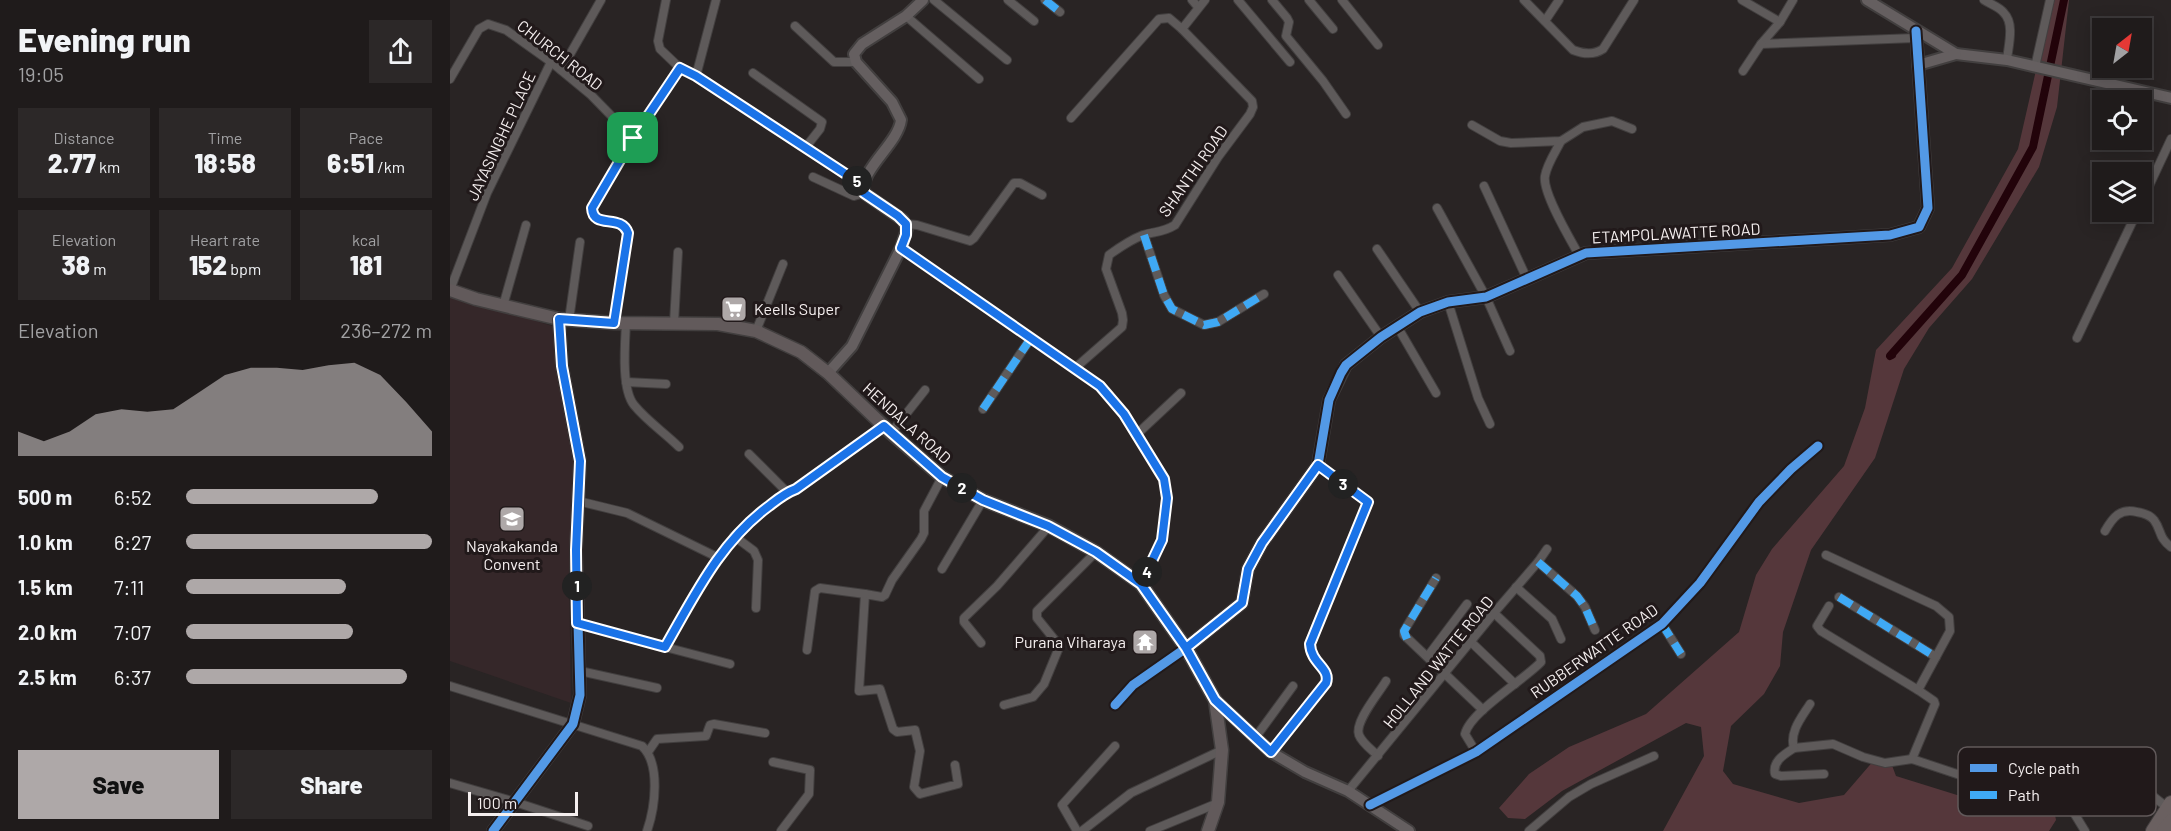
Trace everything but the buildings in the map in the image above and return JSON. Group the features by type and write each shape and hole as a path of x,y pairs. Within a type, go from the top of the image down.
{"highway":[{"path":"2153,831 2170,810"},
{"path":"2164,831 2170,810"}],"main road":[{"name":"HENDALA ROAD","path":"450,290 503,306 564,320 718,324 756,331 801,352 828,373 887,430 942,477 983,500 1048,526 1096,552 1141,584 1186,648 1215,700 1221,750 1218,802 1208,831"}],"street":[{"path":"561,70 601,0"},
{"path":"666,0 658,41 660,50 680,68 805,147 906,224 917,225 970,241 1014,183 1020,183 1042,195"},
{"path":"696,76 716,0"},
{"path":"813,177 854,196 864,190 867,177 898,131 901,120 892,102 856,62 854,54 861,44 906,16 923,0"},
{"path":"934,0 1007,60"},
{"path":"1008,0 1034,21"},
{"path":"1045,0 1060,12"},
{"path":"1192,0 1198,7"},
{"path":"1071,118 1159,19 1170,18 1182,29 1205,0"},
{"path":"1238,0 1290,62"},
{"path":"1272,0 1289,22 1286,36 1323,81 1346,114"},
{"path":"1309,0 1333,29"},
{"path":"1342,0 1378,45"},
{"path":"1524,0 1573,50 1584,54 1603,49 1634,0"},
{"path":"1545,21 1559,0"},
{"path":"1742,0 1780,22"},
{"path":"1743,71 1761,44 1780,22 1793,0"},
{"path":"1867,0 1916,34 1956,54 2007,60 2171,98"},
{"path":"1984,0 2004,12 2008,19 2010,31 2007,60"},
{"path":"2040,69 2050,0"},
{"path":"906,16 979,79"},
{"name":"CHURCH ROAD","path":"450,79 479,29 488,24 506,30 551,62 591,95 633,138"},
{"path":"795,26 834,62 856,62"},
{"name":"SHANTHI ROAD","path":"1074,369 1122,327 1122,313 1106,269 1109,255 1125,243 1144,235 1164,232 1174,225 1253,107 1252,101 1182,29"},
{"path":"1761,44 1916,34"},
{"name":"ETAMPOLAWATTE ROAD","path":"1186,648 1242,603 1248,569 1257,551 1318,465 1329,400 1346,365 1381,337 1420,312 1448,302 1486,297 1579,255 1699,245 1890,235 1919,227 1928,208 1916,34"},
{"path":"1918,65 1956,54"},
{"name":"JAYASINGHE PLACE","path":"450,290 488,193 551,62"},
{"path":"679,447 633,404 626,382 620,323 628,233 625,226 620,223 599,220 592,214 592,208 633,138 680,68"},
{"path":"753,73 822,122 820,129 805,147"},
{"path":"1472,125 1500,141 1511,143 1561,141 1583,127 1612,121 1632,129"},
{"path":"2152,180 2171,139"},
{"path":"1561,141 1545,175 1545,184 1556,212 1579,255"},
{"path":"1484,186 1527,279"},
{"path":"1437,208 1486,297 1510,351"},
{"path":"2077,338 2132,222"},
{"path":"828,373 852,346 901,248 906,235 906,224"},
{"path":"503,306 526,225"},
{"path":"1144,235 1167,302 1172,309 1204,325 1218,322 1264,294"},
{"path":"493,831 573,724 580,695 577,623 580,461 562,366 564,320 580,242"},
{"path":"901,248 1100,386 1124,414 1164,479 1167,498 1162,540 1141,584"},
{"path":"1377,249 1420,312"},
{"path":"674,323 678,252"},
{"path":"756,331 783,264"},
{"path":"1338,275 1381,337"},
{"path":"1448,302 1478,398 1490,424"},
{"path":"1397,326 1436,393"},
{"path":"983,409 1031,338"},
{"path":"626,382 666,384"},
{"path":"665,647 717,557 734,536 755,516 787,492 796,489 887,430 925,390"},
{"path":"1136,435 1181,393"},
{"name":"RUBBERWATTE ROAD","path":"1370,804 1476,752 1662,624 1700,583 1759,502 1791,469 1818,446"},
{"path":"749,454 787,492"},
{"path":"1271,752 1326,683 1328,676 1313,658 1310,644 1368,502 1318,465"},
{"path":"807,650 815,591 817,589 882,597 885,595 892,580 924,533 924,512 942,477"},
{"path":"942,570 983,500"},
{"path":"578,501 627,513 717,557"},
{"path":"2105,531 2112,519 2120,512 2126,510 2141,512 2154,520 2161,539 2171,547"},
{"path":"981,644 964,622 964,618 998,586 1048,526"},
{"path":"734,536 754,551 758,560 756,608"},
{"name":"HOLLAND WATTE ROAD","path":"1348,791 1547,549"},
{"path":"1004,705 1033,697 1044,684 1058,645 1037,618 1037,611 1096,552"},
{"path":"1826,555 1936,606 1949,617 1950,632 1918,690"},
{"path":"1538,562 1577,596 1585,607 1595,630"},
{"path":"1436,578 1404,631 1407,639 1428,656 1483,710"},
{"path":"1516,587 1552,619 1561,639"},
{"path":"865,594 859,691 880,688 893,729 897,732 915,730 920,751 914,787 916,792 920,794 958,784 955,765"},
{"path":"1839,597 1936,657"},
{"path":"1428,656 1467,604"},
{"path":"1829,606 1817,626 1821,631 1935,701 1912,759"},
{"path":"1476,752 1465,734 1466,728 1483,710 1539,664 1540,656 1494,613"},
{"path":"577,623 730,664"},
{"path":"1662,624 1681,654"},
{"path":"1471,642 1515,684"},
{"path":"1115,705 1133,685 1186,648"},
{"path":"580,671 657,688"},
{"path":"1378,756 1363,741 1358,728 1386,681"},
{"path":"450,686 642,746 648,752 655,780 652,816 647,831"},
{"path":"1255,738 1293,686"},
{"path":"1215,700 1271,752 1305,772 1348,791 1409,831"},
{"path":"1794,748 1793,733 1810,704"},
{"path":"648,752 657,739 706,736 710,725 714,724 765,733"},
{"path":"1824,774 1781,776 1775,774 1774,768 1776,762 1794,748 1833,744 1863,757 1885,763 1912,759 1958,774"},
{"path":"1077,831 1062,805 1115,746"},
{"path":"1082,831 1131,793 1221,750"},
{"path":"1529,831 1569,797 1591,784 1654,756"},
{"path":"773,762 810,770 809,794 781,831"},
{"path":"450,783 588,826"},
{"path":"2156,799 2170,810"},
{"path":"1150,831 1218,802"},
{"path":"2076,816 2085,831"}],"shaded area":[{"path":"2052,0 2069,0 2057,107 2039,167 1972,279 1929,328 1904,369 1875,458 1811,550 1783,632 1780,666 1764,694 1731,726 1723,771 1733,784 1799,803 1844,795 1875,759 1890,760 1896,776 1958,795 1958,816 2055,816 2056,820 2049,831 1663,831 1704,756 1701,727 1686,723 1562,791 1525,819 1508,818 1499,808 1529,774 1569,747 1646,714 1739,632 1756,575 1772,549 1844,466 1865,408 1876,350 1952,268 2018,149"},
{"name":"Nayakakanda Convent","path":"450,295 559,328 559,384 572,425 578,467 569,571 571,703 450,661"}],"waterway":[{"path":"1892,355 1890,356 1962,275 2033,147 2064,0"}],"marked path":[{"path":"1045,0 1060,12"},
{"path":"1144,235 1164,295 1172,309 1204,325 1218,322 1264,294"},
{"path":"983,409 1031,338"},
{"path":"1538,562 1577,596 1585,607 1595,630"},
{"path":"1407,639 1404,631 1436,578"},
{"path":"1839,597 1936,657"},
{"path":"1662,624 1681,654"}],"cycle path":[{"path":"1115,705 1133,685 1186,648 1242,603 1248,569 1262,543 1318,465 1329,400 1341,373 1346,365 1381,337 1420,312 1448,302 1486,297 1586,253 1890,235 1919,227 1928,208 1916,31"},
{"path":"493,831 573,724 580,695 576,550 580,461 562,366 559,319"},
{"path":"1370,805 1476,752 1662,624 1700,583 1759,502 1791,469 1818,446"}],"place":[{"name":"Keells Super","path":"734,309"},
{"name":"Nayakakanda Convent","path":"512,519"},
{"name":"Purana Viharaya","path":"1145,642"}],"route":[{"path":"633,138 592,208 592,214 599,220 620,223 625,226 628,233 614,323 559,319 562,366 580,461 576,550 577,623 665,647 717,557 734,536 755,516 787,492 796,489 884,426 942,477 983,500 1048,526 1096,552 1141,584 1186,648 1242,603 1248,569 1262,543 1318,465 1368,502 1310,644 1310,653 1328,676 1326,683 1271,752 1215,700 1186,648 1141,584 1162,540 1167,498 1164,479 1124,414 1100,386 901,248 906,235 906,224 864,193 864,186 696,76 680,68 633,138"}]}
